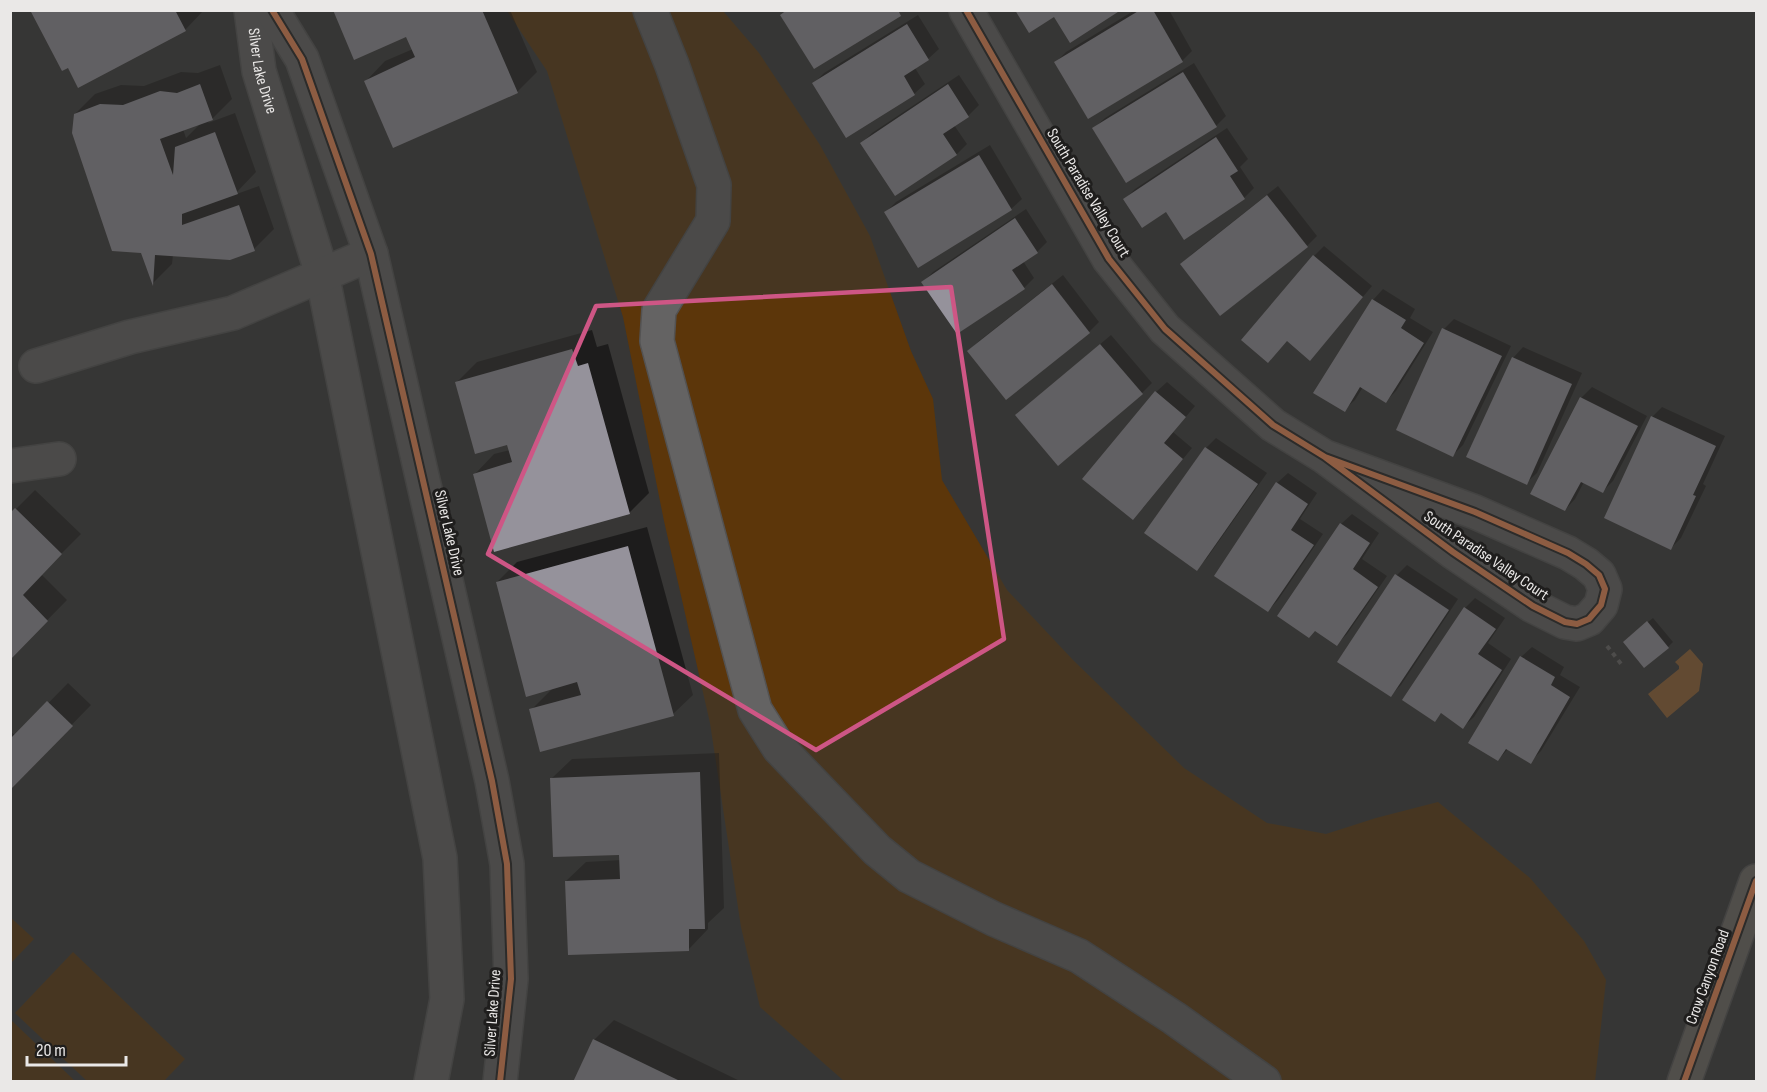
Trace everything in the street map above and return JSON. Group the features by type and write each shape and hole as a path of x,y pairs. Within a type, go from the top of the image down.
{"main road":[{"name":"Crow Canyon Road","path":"1684,1082 1756,881"}],"street":[{"name":"Silver Lake Drive","path":"251,10 259,71 322,274 440,858 447,999 431,1082"},
{"name":"Silver Lake Drive","path":"272,10 302,60 371,254 492,781 507,864 511,979 500,1082"},
{"path":"650,10 714,185 713,221 659,310 657,341 754,710 779,748 877,850 909,876 994,919 1079,956 1174,1018 1264,1082"},
{"name":"South Paradise Valley Court","path":"966,10 1108,259 1165,329 1273,425 1325,457 1453,552 1533,606 1565,622 1577,624 1589,619 1601,605 1605,589 1599,575 1568,553 1475,512 1325,457"},
{"path":"36,366 130,337 233,313 371,254"},
{"path":"10,466 59,459"}],"highlighted area":[{"path":"951,287 1004,639 816,750 488,554 596,306"}],"shaded area":[{"path":"507,11 723,11 759,53 820,145 870,236 911,351 933,399 942,480 1007,590 1073,660 1184,768 1267,823 1326,834 1438,802 1530,878 1584,941 1606,980 1595,1081 844,1081 760,1007 741,927 710,723 664,521 623,317 547,71"},
{"path":"1690,649 1703,664 1699,691 1667,718 1648,694 1679,669 1675,662"},
{"path":"10,917 34,939 11,963 10,963"},
{"path":"73,952 185,1059 164,1081 87,1081 15,1013"},
{"path":"11,1020 75,1081 11,1081"}],"building":[{"path":"30,10 175,10 186,31 78,88 68,68 62,71"},
{"path":"333,10 482,10 518,93 393,148 364,81 415,57 406,37 354,60"},
{"path":"787,10 898,10 901,16 814,69 780,15"},
{"path":"1015,10 1121,10 1070,43 1054,17 1029,33"},
{"path":"1140,10 1153,10 1183,62 1088,119 1054,62"},
{"path":"907,24 929,60 904,76 915,95 846,138 812,83"},
{"path":"1183,72 1217,127 1126,183 1092,128"},
{"path":"200,84 213,120 160,139 173,175 175,147 215,132 238,194 182,214 182,225 239,205 255,251 230,260 155,255 153,286 141,253 112,251 72,133 74,114 100,104 123,105 160,91 177,93"},
{"path":"948,84 969,117 943,134 957,155 895,196 860,143"},
{"path":"1216,137 1238,171 1230,176 1245,199 1184,240 1166,212 1142,228 1123,199"},
{"path":"979,155 1012,210 918,268 884,212"},
{"path":"1267,195 1308,247 1220,316 1180,264"},
{"path":"1015,218 1038,253 1012,270 1025,289 957,334 921,282"},
{"path":"1313,255 1363,297 1310,361 1287,341 1268,363 1241,340"},
{"path":"1052,284 1090,333 1006,400 967,351"},
{"path":"1372,299 1406,320 1401,328 1424,343 1386,403 1360,387 1345,412 1313,393"},
{"path":"1442,328 1502,356 1453,457 1396,430"},
{"path":"1100,344 1143,394 1058,466 1015,415"},
{"path":"572,349 578,366 588,363 630,514 494,552 473,474 512,462 507,445 475,454 455,382"},
{"path":"1512,357 1572,384 1527,485 1466,457"},
{"path":"1155,391 1186,417 1164,443 1183,459 1133,520 1082,479"},
{"path":"1580,397 1638,426 1603,493 1581,482 1565,511 1530,494"},
{"path":"1651,416 1716,446 1671,550 1604,518"},
{"path":"1205,447 1258,484 1197,571 1144,533"},
{"path":"1276,482 1308,504 1291,530 1314,545 1268,612 1214,576"},
{"path":"15,508 62,554 23,595 48,621 10,660 10,513"},
{"path":"1340,523 1370,543 1353,569 1378,587 1337,646 1315,631 1309,638 1277,616"},
{"path":"628,546 674,716 540,752 529,709 581,695 577,682 526,697 496,582"},
{"path":"1395,574 1449,610 1391,697 1337,662"},
{"path":"1464,607 1496,629 1478,654 1502,670 1463,729 1441,713 1435,722 1402,700"},
{"path":"1647,621 1669,648 1644,668 1623,642"},
{"path":"1520,656 1555,677 1551,685 1570,697 1531,764 1506,749 1498,761 1468,743"},
{"path":"47,701 73,726 10,790 10,739"},
{"path":"700,772 705,929 689,929 689,951 568,955 565,881 620,879 619,855 553,857 550,778"},
{"path":"593,1039 682,1082 573,1082"}],"cycle path":[{"path":"272,10 302,59 371,254 492,781 507,864 511,979 500,1082"},
{"path":"966,10 1109,259 1165,329 1273,425 1325,457 1453,552 1533,606 1565,622 1577,624 1589,619 1601,605 1605,589 1599,575 1568,553 1475,512 1325,457"},
{"path":"1684,1082 1756,881"}]}
